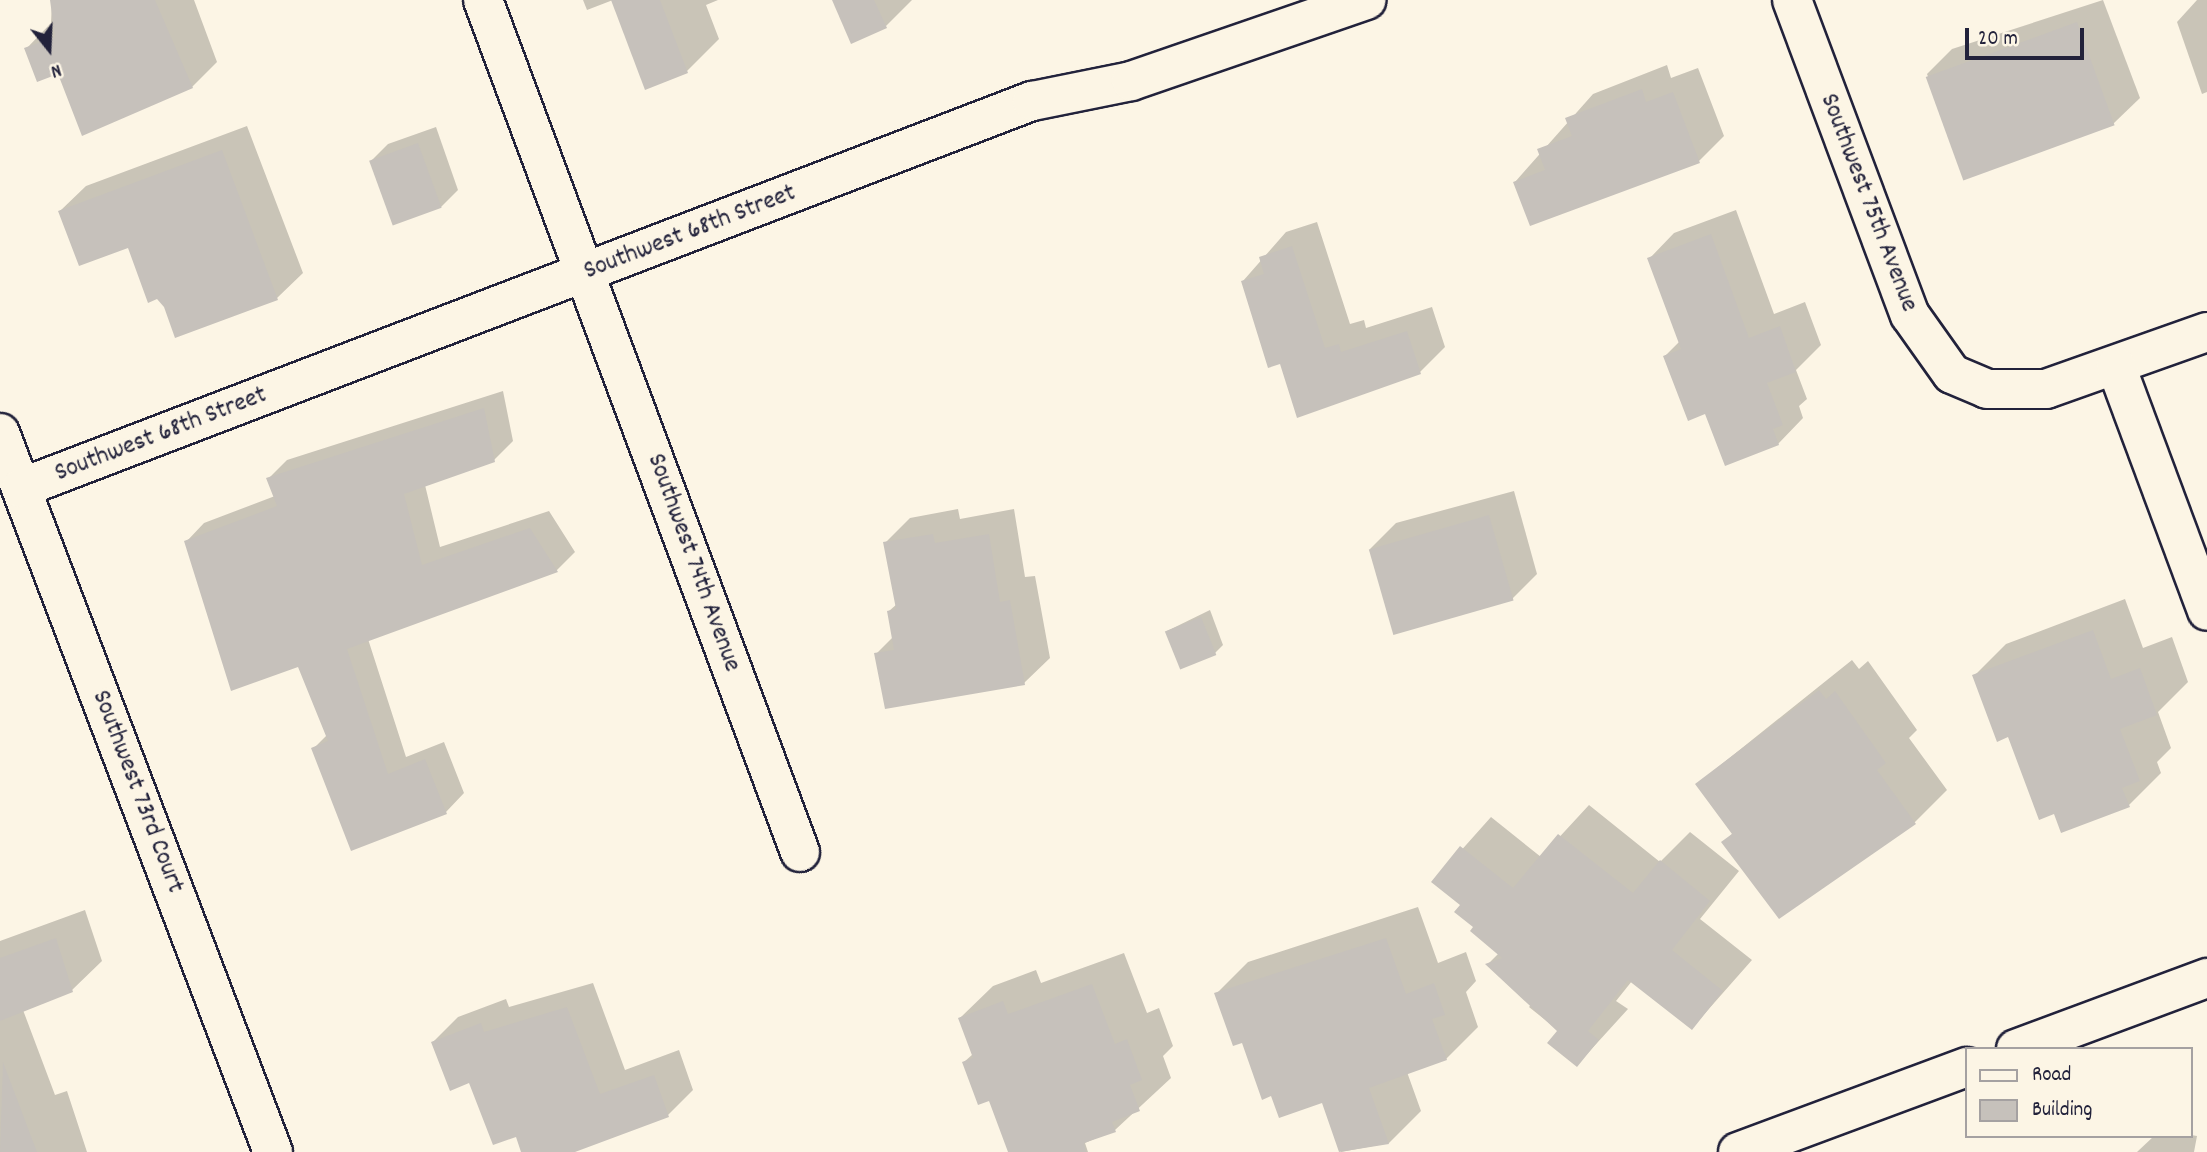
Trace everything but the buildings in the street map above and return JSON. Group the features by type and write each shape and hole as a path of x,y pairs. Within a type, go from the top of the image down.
{"street":[{"name":"Southwest 74th Avenue","path":"483,0 800,852"},
{"name":"Southwest 68th Street","path":"21,488 1032,101 1131,81 1366,0"},
{"name":"Southwest 75th Avenue","path":"1792,0 1915,327 1940,363 1973,386 2034,391 2116,366"},
{"path":"2207,332 2116,366 2207,611"},
{"name":"Southwest 73rd Court","path":"0,433 273,1152"},
{"path":"2021,1047 2207,978"},
{"path":"1738,1152 1966,1067"}]}
